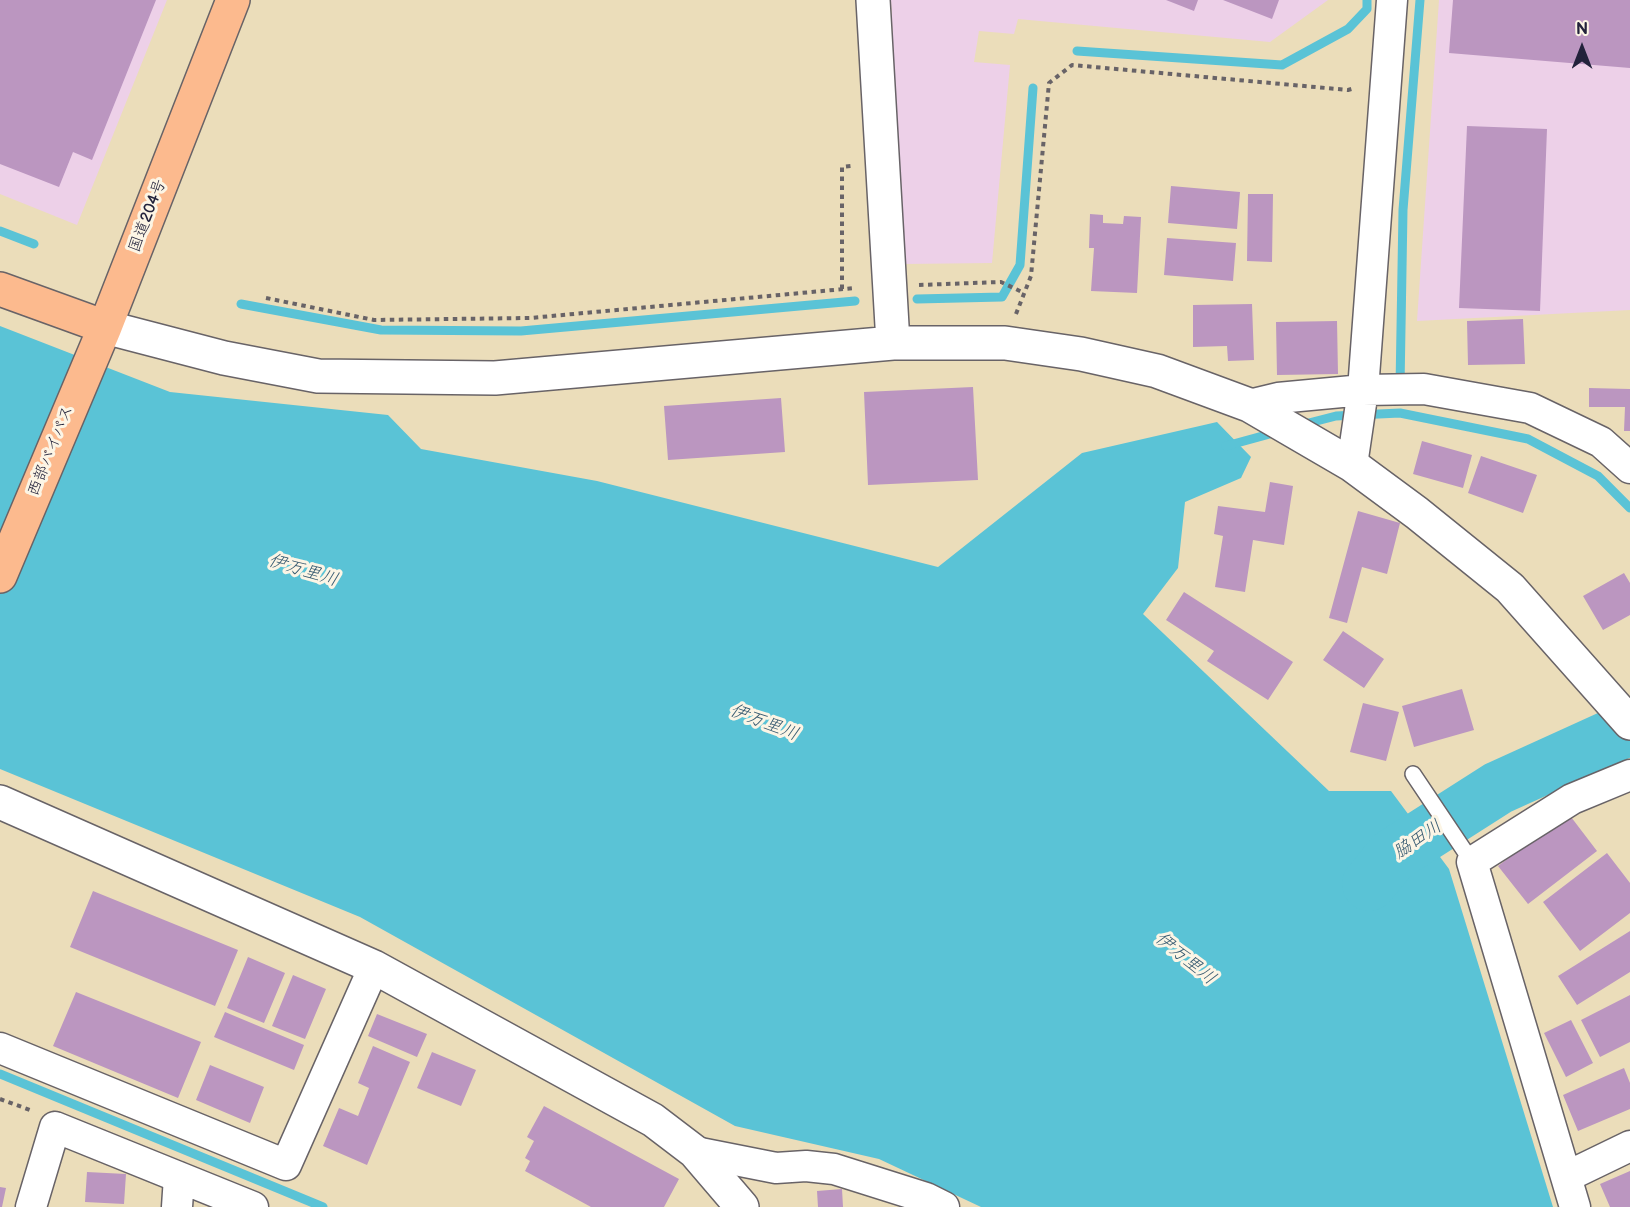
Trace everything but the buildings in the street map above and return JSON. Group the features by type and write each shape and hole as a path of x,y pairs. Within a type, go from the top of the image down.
{"highway":[{"name":"国道204号","path":"105,327 233,0"},
{"path":"0,289 105,327"},
{"name":"西部バイパス","path":"0,576 83,373 105,327"}],"street":[{"path":"873,0 893,343"},
{"path":"1352,465 1363,390 1392,0"},
{"path":"105,327 224,358 318,376 495,378 893,343 1005,343 1081,354 1157,371 1249,405 1352,465 1417,513 1510,588 1630,723"},
{"path":"1249,405 1278,398 1363,390 1424,389 1530,408 1601,442 1630,468"},
{"path":"1575,1207 1472,862 1572,799 1630,775"},
{"path":"0,802 374,967 653,1120 695,1152 742,1207"},
{"path":"0,1048 286,1165 374,967"},
{"path":"31,1207 56,1127 253,1207"},
{"path":"1566,1177 1630,1146"},
{"path":"695,1152 776,1168 806,1166 834,1169 926,1198 944,1207"},
{"path":"177,1207 179,1177"}],"lane":[{"path":"1413,774 1472,862"}],"path":[{"path":"1005,343 1031,276 1049,83 1072,66 1348,90 1386,81"},
{"path":"842,290 842,167 856,166"},
{"path":"915,285 1001,282 1024,293"},
{"path":"266,298 374,320 530,318 855,288"}],"shaded area":[{"path":"0,0 167,0 77,225 0,194"},
{"path":"891,0 1328,0 1270,42 1018,19 1014,34 979,31 974,62 1010,65 992,263 903,264"},
{"path":"1439,0 1630,0 1630,310 1417,321"}],"water":[{"name":"伊万里川","path":"0,326 170,392 388,415 421,449 597,481 938,567 1082,453 1217,422 1251,457 1241,478 1185,502 1178,568 1143,614 1329,791 1391,791 1449,869 1553,1207 981,1207 879,1159 735,1126 360,917 0,769"}],"waterway":[{"path":"1077,51 1282,65 1348,29 1367,9 1367,0"},
{"path":"1400,387 1403,210 1420,0"},
{"path":"917,299 1002,297 1020,265 1033,88"},
{"path":"0,231 34,244"},
{"path":"241,304 381,330 521,331 855,301"},
{"path":"1301,425 1336,416 1400,413 1528,439 1598,476 1630,508"},
{"path":"1226,446 1277,432"},
{"name":"脇田川","path":"1369,884 1393,855 1498,788 1630,728"},
{"path":"0,1074 323,1207"}]}
